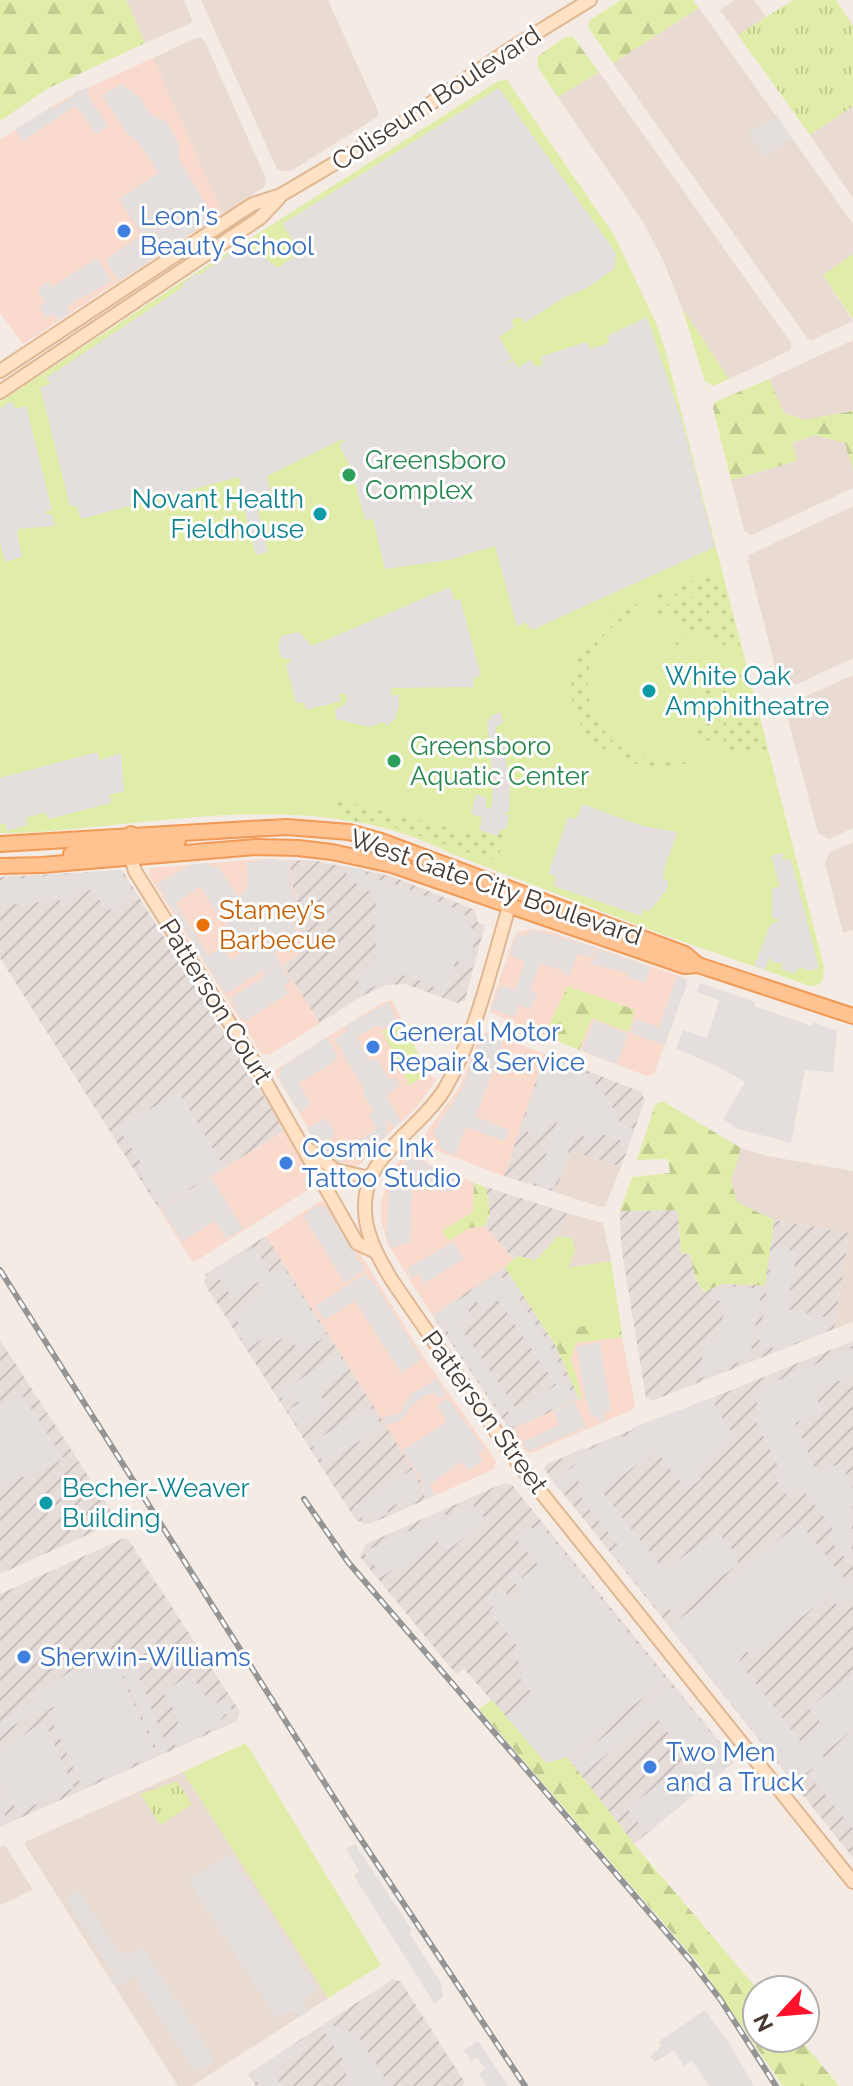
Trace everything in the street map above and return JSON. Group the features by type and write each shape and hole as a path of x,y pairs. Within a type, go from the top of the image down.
{"main road":[{"name":"Coliseum Boulevard","path":"0,371 253,204 281,195 396,127 507,51 590,0"},
{"name":"Coliseum Boulevard","path":"0,392 260,218 281,195"},
{"name":"West Gate City Boulevard","path":"0,847 131,834 216,830 287,827 349,832 685,954 698,965 853,1016"},
{"path":"131,858 132,849 137,845 187,841 216,830"},
{"path":"53,864 74,854 117,848 131,834"},
{"name":"West Gate City Boulevard","path":"0,866 256,847 310,849 392,865 684,966 698,965"},
{"name":"Patterson Court","path":"131,858 135,871 302,1143 357,1243 374,1251"},
{"path":"370,1178 385,1156 432,1108 451,1077 474,1019 514,890"},
{"name":"Patterson Court","path":"302,1143 326,1166 349,1175 370,1178"},
{"name":"Patterson Street","path":"370,1178 365,1200 365,1222 374,1251 455,1375 520,1466 853,1882"}],"shaded area":[{"path":"126,0 184,0 192,20 145,43"},
{"path":"201,0 328,0 378,111 377,117 291,171 277,169"},
{"path":"735,0 754,0 766,17 738,35 720,10"},
{"path":"699,8 853,224 853,254 823,275 853,321 812,340 808,339 613,63"},
{"path":"196,38 205,42 266,179 264,187 223,214 153,58"},
{"path":"153,58 223,214 23,344 0,313 0,140 66,98"},
{"path":"599,72 791,343 791,350 729,379 682,308 663,260 643,222 558,97"},
{"path":"122,84 141,99 150,114 167,122 179,145 179,159 210,211 205,216 205,224 119,281 105,260 139,237 140,231 119,199 158,173 139,143 127,134 102,95"},
{"path":"87,88 90,99 108,126 96,134 76,106 23,141 15,130 74,96 74,92"},
{"path":"499,88 616,253 614,269 587,288 563,298 525,323 521,317 513,319 514,327 499,337 512,359 505,363 513,360 518,368 531,359 539,367 543,363 540,357 586,342 591,349 606,344 609,342 607,336 647,317 682,421 715,547 532,630 525,622 517,627 495,546 449,560 385,569 373,519 365,520 351,468 339,445 345,441 343,439 267,476 272,496 261,499 263,506 258,511 268,552 256,555 238,486 241,484 239,477 81,519 77,506 70,506 40,387 50,384 46,378 238,248 246,246 257,251 278,268 300,252 282,224"},
{"path":"853,106 853,198 810,135"},
{"path":"777,115 792,138 765,157 748,133"},
{"path":"97,258 112,281 69,305 68,314 58,321 53,314 46,318 39,306 45,302 39,288 48,282 52,287"},
{"path":"853,340 853,411 804,420 784,413 769,379"},
{"path":"11,401 16,409 26,406 52,510 46,511 46,514 52,515 55,526 19,529 17,533 22,557 5,562 0,543 0,409"},
{"path":"815,435 846,443 853,470 853,488 752,535 745,532 731,480 797,461 792,443"},
{"path":"853,506 853,658 785,687 779,682 749,555"},
{"path":"450,587 454,600 460,599 481,675 473,679 474,687 391,688 391,695 399,695 399,707 394,720 387,726 384,722 369,727 336,719 335,709 346,702 347,696 343,692 341,701 306,710 304,703 296,703 286,665 292,661 281,657 278,647 281,636 299,632 312,646"},
{"path":"853,675 853,828 829,839 818,833 786,712 793,702"},
{"path":"500,712 503,723 495,729 497,734 503,734 510,789 509,812 501,813 509,815 507,829 501,829 497,836 479,830 482,817 471,814 476,794 486,798 486,809 492,807 487,722 492,715"},
{"path":"97,752 100,760 121,753 124,792 110,794 111,803 49,819 45,812 26,818 27,825 7,831 5,824 0,824 0,778"},
{"path":"582,804 643,826 678,832 665,866 663,878 668,881 667,889 650,911 644,909 641,916 554,886 555,876 548,874 568,817 576,819"},
{"path":"853,842 853,930 843,933 825,863 829,853"},
{"path":"783,853 783,860 791,859 819,968 810,971 799,967 795,974 781,969 783,961 780,964 771,961 770,957 765,970 754,966 770,925 780,920 772,918 772,888 780,887 771,856"},
{"path":"262,859 290,860 303,951 283,965 320,1023 269,1055 261,1053 149,871 151,868"},
{"path":"271,859 289,861 297,941 274,953 291,981 284,986 289,993 245,1021 239,1016 231,998 266,975 262,971 227,993 221,988 157,884 185,867 188,872 188,865 207,863 212,868 218,866 238,897 248,887 247,862","holes":["200,887 218,915 225,910 231,920 224,925 242,953 231,960 222,947 208,955 176,903"]},
{"path":"290,860 316,861 391,876 475,910 478,923 485,925 465,1000 457,1003 405,984 386,985 360,997 320,1023 283,965 303,951"},
{"path":"347,867 364,869 366,876 399,885 464,912 466,922 476,934 471,956 476,958 473,968 456,961 446,992 399,975 361,992 357,975 371,967 377,958 374,913 378,895 363,889 346,875"},
{"path":"120,870 135,895 110,910 105,908 93,890 76,891 75,899 0,905 0,880"},
{"path":"122,870 285,1130 159,1209 0,958 0,877"},
{"path":"532,929 548,931 685,978 686,984 654,1074 647,1076 579,1050 591,1018 568,986 544,1035 491,1013 514,936"},
{"path":"533,930 595,947 592,958 577,954 570,976 540,963 530,990 537,993 531,1009 519,1005 514,1017 492,1009 500,985 515,990 525,961 510,955 516,934 524,936"},
{"path":"597,949 651,967 645,983 628,977 627,973 591,964"},
{"path":"677,976 686,979 687,984 665,1045 631,1033 634,1019 659,1027"},
{"path":"700,983 755,1002 754,1006 812,1026 814,1022 837,1031 833,1072 805,1070 791,1143 738,1129 723,1119 745,1082 676,1049 683,1030 707,1038 719,1000 697,992"},
{"path":"392,1000 402,1021 382,1031 410,1085 428,1074 436,1079 418,1106 374,1147 362,1163 354,1167 328,1158 323,1153 275,1073 380,1004"},
{"path":"389,1002 397,1021 381,1029 378,1025 357,1037 369,1061 378,1059 389,1080 395,1077 400,1086 386,1096 401,1121 395,1127 387,1120 387,1135 357,1161 353,1157 337,1163 324,1155 307,1128 326,1118 335,1133 330,1137 339,1152 377,1129 368,1115 374,1112 363,1094 365,1090 334,1039 347,1031 345,1026"},
{"path":"594,1020 628,1034 617,1064 582,1050"},
{"path":"487,1032 545,1054 504,1176 440,1152 425,1141 424,1135 459,1088 479,1038"},
{"path":"488,1033 504,1039 476,1117 509,1130 505,1141 466,1127 455,1156 439,1147 439,1140 433,1132 462,1089 482,1036"},
{"path":"327,1037 338,1056 334,1062 299,1083 311,1105 299,1112 281,1082 281,1068"},
{"path":"545,1054 641,1092 645,1100 621,1167 571,1151 555,1192 504,1176"},
{"path":"545,1058 588,1074 610,1102 620,1122 633,1129 629,1143 602,1134 593,1142 576,1131 554,1189 536,1184 557,1122 548,1119 542,1136 521,1130"},
{"path":"179,1092 224,1167 161,1207 136,1168 142,1164 118,1128"},
{"path":"285,1130 316,1181 314,1186 192,1261 159,1209"},
{"path":"741,1148 767,1156 853,1171 853,1322 834,1329 849,1233 774,1220 737,1203 731,1181"},
{"path":"407,1151 434,1167 474,1183 473,1212 443,1230 449,1240 469,1228 485,1226 515,1261 432,1315 388,1245 381,1219 381,1202 390,1172"},
{"path":"571,1151 621,1167 605,1206 555,1192"},
{"path":"409,1158 414,1161 417,1158 462,1185 459,1189 454,1186 451,1191 438,1191 438,1181 413,1180 410,1242 391,1248 386,1237 390,1184 395,1171"},
{"path":"211,1177 243,1229 227,1239 214,1221 182,1242 161,1209"},
{"path":"486,1187 567,1213 558,1236 536,1260 518,1256 515,1261 485,1226 490,1213"},
{"path":"320,1201 329,1203 425,1359 496,1461 494,1469 425,1500 422,1483 266,1236"},
{"path":"324,1205 365,1269 345,1283 303,1216 315,1206 320,1208"},
{"path":"678,1210 681,1253 690,1254 696,1280 705,1292 722,1284 764,1285 774,1220 849,1233 834,1329 652,1401 646,1398 621,1245 620,1211"},
{"path":"567,1213 603,1223 611,1261 567,1268 575,1251 572,1238 558,1236"},
{"path":"266,1236 422,1483 425,1500 372,1523 364,1524 355,1519 204,1283 206,1274"},
{"path":"453,1242 464,1259 424,1284 419,1274 412,1278 406,1269"},
{"path":"254,1247 271,1274 283,1267 327,1336 300,1352 288,1335 276,1342 271,1334 247,1348 235,1329 239,1325 236,1311 265,1293 258,1282 232,1298 215,1272"},
{"path":"773,1247 797,1251 787,1309 828,1319 826,1331 778,1350 776,1347 758,1350"},
{"path":"505,1267 556,1346 579,1399 510,1430 432,1315"},
{"path":"365,1274 373,1280 422,1359 401,1373 355,1301 324,1320 315,1306"},
{"path":"511,1277 521,1292 520,1301 554,1352 574,1399 511,1428 506,1421 510,1416 508,1411 502,1415 449,1337 446,1325 441,1327 434,1316 493,1278","holes":["498,1300 556,1385 518,1411 459,1326 472,1317 467,1308 476,1301 483,1310"]},
{"path":"728,1286 762,1289 750,1357 701,1378 699,1373 706,1340 717,1342 726,1303 714,1299 716,1290"},
{"path":"622,1337 635,1405 632,1410 531,1453 526,1451 510,1430 582,1398 571,1358 576,1343"},
{"path":"0,1340 115,1517 112,1524 0,1574"},
{"path":"853,1341 853,1858 544,1469 547,1464"},
{"path":"600,1342 611,1410 604,1413 605,1420 599,1423 597,1416 592,1418 585,1395 576,1347"},
{"path":"853,1348 853,1375 814,1392 822,1411 795,1423 817,1473 840,1463 853,1488 851,1566 826,1535 833,1529 800,1486 787,1495 776,1480 782,1474 754,1418 761,1414 755,1398 760,1388"},
{"path":"339,1355 348,1371 297,1403 294,1398 283,1400 278,1393"},
{"path":"437,1379 446,1394 439,1399 435,1393 426,1395 411,1406 400,1421 387,1425 382,1417 400,1413 411,1394"},
{"path":"318,1391 328,1409 299,1427 288,1410"},
{"path":"23,1396 64,1459 0,1487 0,1405"},
{"path":"447,1398 485,1449 478,1453 483,1461 468,1470 462,1462 432,1483 430,1486 435,1496 426,1499 423,1482 403,1450 447,1422 437,1405"},
{"path":"711,1398 733,1436 699,1471 701,1479 687,1490 655,1450 602,1492 664,1570 718,1532 735,1552 738,1564 674,1614 668,1607 660,1613 611,1551 618,1545 582,1500 578,1478 560,1490 553,1482 574,1466 575,1461 570,1454 633,1433 632,1428"},
{"path":"575,1402 586,1427 529,1451 522,1442 559,1425 554,1411"},
{"path":"370,1407 382,1427 324,1463 311,1443"},
{"path":"410,1471 421,1487 414,1492 418,1500 407,1505 405,1500 387,1509 389,1514 379,1518 374,1511 363,1519 354,1506"},
{"path":"504,1483 512,1485 735,1761 634,1844 567,1757 546,1763 464,1669 456,1674 360,1557 366,1544"},
{"path":"473,1505 486,1520 447,1551 436,1540 399,1571 395,1567 383,1576 363,1552 435,1519 434,1514 442,1511 448,1518"},
{"path":"539,1523 666,1680 567,1757 546,1763 507,1717 532,1694 519,1677 526,1671 512,1653 518,1647 489,1611 494,1606 486,1596 493,1591 496,1594 502,1588 513,1601 523,1593 508,1575 514,1570 522,1578 538,1564 515,1538 528,1525 533,1529"},
{"path":"800,1523 847,1582 853,1579 853,1601 849,1596 837,1605 828,1596 752,1657 746,1650 739,1662 801,1742 823,1726 809,1708 853,1673 853,1729 822,1755 824,1758 853,1735 853,1829 810,1776 813,1768 794,1782 670,1627"},
{"path":"124,1538 128,1539 240,1712 237,1721 0,1827 0,1594"},
{"path":"130,1655 168,1750 159,1754 124,1676 156,1754 82,1787 48,1712 68,1702 27,1717 0,1734 0,1722 37,1699 34,1694 73,1670 78,1674 103,1658 111,1665"},
{"path":"191,1674 208,1700 217,1703 225,1698 233,1712 224,1715 217,1727 175,1746 170,1732 177,1727 178,1716 163,1692"},
{"path":"674,1688 734,1762 647,1833 627,1809 689,1760 655,1716 582,1774 572,1762 663,1689"},
{"path":"44,1721 74,1788 18,1812 10,1804 3,1811 8,1821 0,1825 0,1798 5,1794 0,1784 0,1751"},
{"path":"183,1772 328,1998 192,2086 178,2086 25,1845 25,1842"},
{"path":"355,1844 412,1930 409,1933 443,1986 443,1997 434,2003 354,1876 359,1871 346,1849"},
{"path":"5,1845 33,1890 0,1905 0,1847"},
{"path":"231,1854 318,1990 306,1998 304,2004 308,2012 299,2017 293,2010 276,2018 188,1880"},
{"path":"78,1889 118,1952 131,1954 142,1947 214,2058 209,2064 194,2071 137,1982 143,1979 139,1974 116,1987 110,1979 119,1973 118,1969 112,1972 65,1899"},
{"path":"393,1979 401,1982 464,2081 463,2086 256,2086 248,2074"},
{"path":"705,2010 754,2086 710,2086 692,2061 684,2066 674,2050 655,2062 650,2057 661,2046 658,2042"},
{"path":"328,2022 342,2030 355,2032 390,2086 346,2086 346,2065 321,2027"},
{"path":"301,2040 306,2048 272,2070 282,2086 260,2086 252,2073"},
{"path":"478,2041 508,2086 486,2086 479,2074 485,2069 477,2057 471,2061 464,2050"}],"green space":[{"path":"0,0 126,0 145,43 47,89 0,121"},
{"path":"621,0 692,0 699,8 613,63 588,27 590,20"},
{"path":"793,0 836,0 853,26 853,106 810,135 738,35"},
{"path":"565,37 573,37 599,72 558,97 538,68 537,57"},
{"name":"Greensboro Complex","path":"507,80 614,235 656,323 665,349 824,967 823,980 816,986 653,931 409,836 367,824 280,814 235,815 0,833 0,402 177,285 498,81"},
{"path":"853,254 853,319 823,275"},
{"path":"682,308 729,379 713,386 705,381"},
{"path":"769,379 784,413 804,420 853,411 853,470 845,443 815,435 792,443 797,461 731,480 713,408 715,402"},
{"path":"709,573 723,580 741,648 738,651 712,640 678,647 675,643 678,637 703,638 717,630 719,620 703,594 693,591 654,602 651,596 673,590"},
{"path":"683,597 694,597 704,604 712,618 710,629 698,633 687,632 669,617 657,623 650,614"},
{"path":"636,604 639,610 611,628 592,656 588,670 589,699 601,726 620,747 654,759 688,758 690,763 652,766 629,762 605,750 587,734 576,716 572,696 573,675 580,654 613,617 612,613"},
{"path":"745,665 753,696 746,699 748,705 755,703 768,753 724,750 723,684 726,684 730,707 742,704 739,668"},
{"path":"716,685 716,696 703,703 718,698 720,740 697,741 693,692"},
{"path":"325,797 465,832 466,829 498,836 500,831 507,830 506,839 500,852 490,860 377,821 362,823 342,820"},
{"path":"568,986 635,1010 629,1032 592,1018 579,1050 544,1035"},
{"path":"402,1021 428,1074 409,1085 382,1031"},
{"path":"660,1102 741,1148 731,1181 737,1202 774,1220 765,1285 722,1284 704,1292 696,1280 690,1254 681,1253 678,1210 620,1211 632,1177 670,1173 668,1159 637,1160 655,1105"},
{"path":"474,1183 486,1187 490,1213 485,1226 469,1228 449,1241 442,1231 473,1212"},
{"path":"558,1236 572,1238 575,1251 568,1268 611,1261 620,1320 572,1328 561,1324 543,1326 505,1267 518,1256 536,1260"},
{"path":"620,1320 622,1337 576,1343 571,1358 582,1398 579,1399 556,1346 543,1326 561,1324 572,1328"},
{"path":"492,1700 546,1763 567,1757 634,1844 744,1974 741,1974 741,2025 699,1964 479,1709"},
{"path":"246,1743 381,1965 328,1998 183,1772"},
{"path":"177,1781 192,1804 160,1825 141,1794"},
{"path":"761,2054 812,2054 839,2086 783,2086"}],"railway":[{"path":"0,1270 350,1823 525,2086"},
{"path":"304,1499 348,1562 690,1960 720,1999 776,2086"}],"place":[{"name":"Leon's Beauty School","path":"124,231"},
{"name":"Greensboro Complex","path":"349,475"},
{"name":"Novant Health Fieldhouse","path":"320,514"},
{"name":"White Oak Amphitheatre","path":"649,691"},
{"name":"Greensboro Aquatic Center","path":"394,761"},
{"name":"Stamey’s Barbecue","path":"203,925"},
{"name":"General Motor Repair & Service","path":"373,1047"},
{"name":"Cosmic Ink Tattoo Studio","path":"286,1163"},
{"name":"Becher-Weaver Building","path":"46,1503"},
{"name":"Sherwin-Williams","path":"24,1657"},
{"name":"Two Men and a Truck","path":"650,1767"}]}
